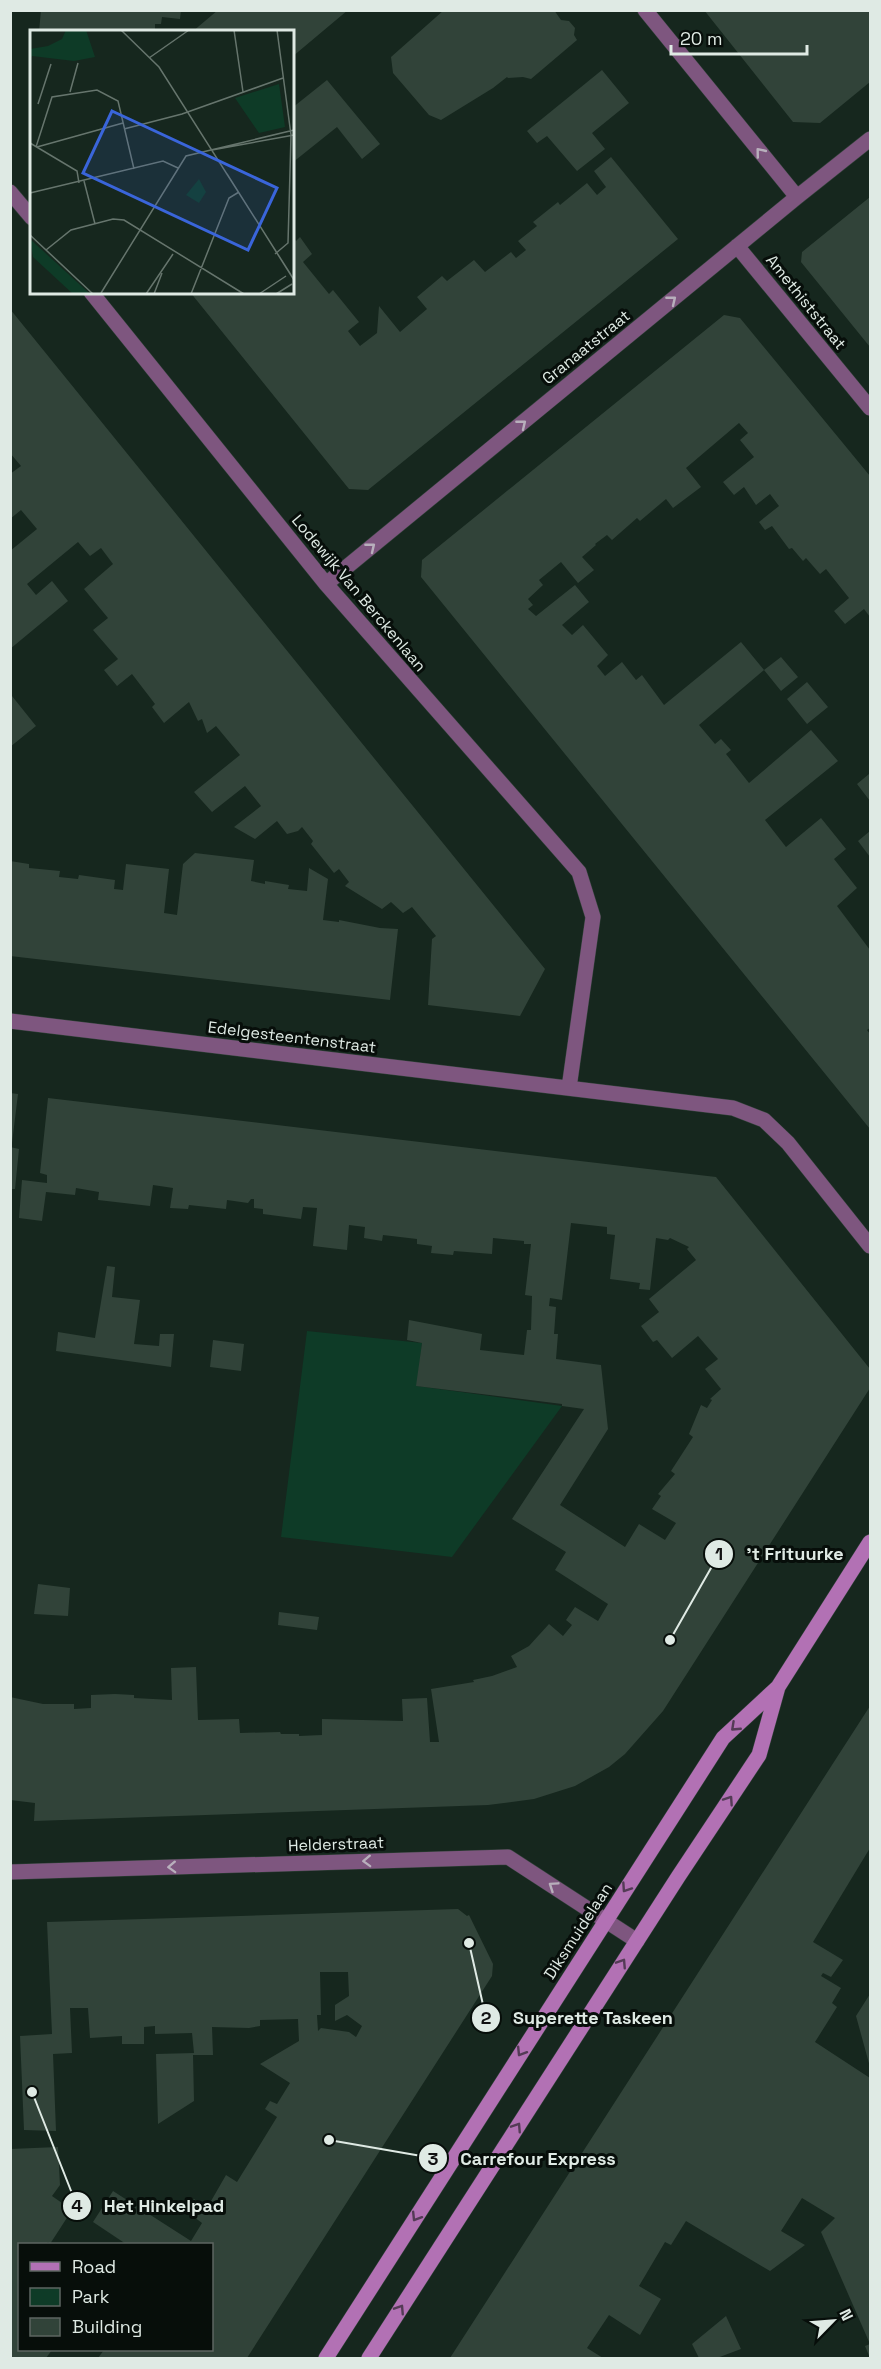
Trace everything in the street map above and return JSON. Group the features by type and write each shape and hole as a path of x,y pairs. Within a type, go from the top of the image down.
{"street":[{"path":"645,10 797,197"},
{"name":"Granaatstraat","path":"326,584 870,139"},
{"path":"10,192 30,216"},
{"name":"Amethiststraat","path":"737,246 870,408"},
{"name":"Lodewijk Van Berckenlaan","path":"93,294 326,584 579,872 593,917 569,1088"},
{"name":"Edelgesteentenstraat","path":"10,1021 733,1108 764,1120 788,1143 870,1246"},
{"name":"Diksmuidelaan","path":"326,2358 723,1738 778,1687 870,1542"},
{"name":"Diksmuidelaan","path":"369,2358 759,1755 778,1687"},
{"name":"Helderstraat","path":"10,1872 508,1857 637,1941"}],"green space":[{"path":"307,1331 422,1343 417,1386 562,1406 452,1557 281,1537"}],"building":[{"path":"41,10 181,10 180,19 162,17 161,24 155,24 155,30 39,30"},
{"path":"218,10 348,10 294,55 294,30 194,30"},
{"path":"444,10 554,10 561,20 569,21 575,28 574,35 577,40 531,79 507,77 441,120 429,115 393,73 391,57"},
{"path":"704,10 870,10 870,82 820,123 793,122"},
{"path":"602,70 629,103 592,133 605,149 577,171 547,136 537,143 527,131"},
{"path":"327,80 380,144 362,159 337,127 294,161 294,106"},
{"path":"611,157 678,239 368,490 349,489 192,294 294,294 294,238 296,241 300,237 312,254 303,262 329,294 333,290 359,322 348,331 360,346 377,333 379,306 400,332 427,309 417,297 442,276 447,281 474,260 485,272 511,252 516,258 526,250 518,241 537,226 533,222 558,202 560,205 587,183 597,195 606,187 594,171"},
{"path":"870,197 870,347 801,262 802,252"},
{"path":"10,309 545,969 520,1016 428,1005 432,939 436,936 412,907 403,913 391,902 382,909 345,886 349,882 339,869 334,873 311,844 313,841 302,827 298,831 287,834 277,821 255,839 234,827 261,806 245,786 212,812 194,792 240,755 216,726 207,733 202,719 198,721 189,702 164,723 152,707 155,704 132,674 117,686 104,670 118,659 93,630 108,618 84,589 113,564 101,548 90,556 78,542 27,584 36,595 52,581 68,601 10,649 10,551 37,529 21,510 10,519 10,474 21,466 10,453"},
{"path":"724,315 740,318 870,476 870,617 864,609 845,624 834,611 849,598 826,569 820,574 806,558 803,561 792,548 789,549 772,526 765,530 759,522 779,506 770,494 756,505 744,487 734,495 723,482 754,457 740,440 748,433 739,423 686,468 701,487 673,508 666,499 640,521 637,518 612,540 607,535 595,544 582,557 594,570 578,583 561,562 539,580 543,585 528,599 533,605 528,609 536,616 575,585 589,602 562,625 572,635 583,625 608,655 597,666 605,676 622,662 636,680 642,675 664,705 741,642 764,670 699,725 715,744 721,739 731,750 726,754 749,783 811,730 838,761 765,820 786,847 821,818 846,849 834,859 857,888 837,906 870,950 870,1028 867,1030 870,1034 870,1129 421,577 422,560"},
{"path":"781,657 798,677 781,691 764,670"},
{"path":"807,682 828,707 807,724 787,699"},
{"path":"12,696 36,726 10,747 10,699"},
{"path":"869,774 870,776 870,801 857,784"},
{"path":"870,831 870,857 858,841"},
{"path":"195,853 254,860 251,881 289,885 288,889 307,891 309,868 328,879 323,920 339,922 339,920 398,929 390,1000 10,956 10,861 29,864 29,868 60,871 59,877 78,879 79,875 115,880 114,889 123,890 126,864 169,869 164,913 177,915 183,864"},
{"path":"10,1093 18,1094 12,1143 10,1142"},
{"path":"48,1098 716,1177 870,1369 870,1388 663,1711 625,1754 609,1767 575,1786 534,1799 488,1805 34,1821 35,1803 10,1800 10,1697 43,1704 74,1704 74,1709 91,1708 91,1695 134,1695 134,1698 172,1700 171,1668 196,1667 198,1720 239,1719 240,1733 280,1732 281,1734 299,1734 299,1736 322,1735 322,1719 403,1721 402,1699 427,1698 430,1742 439,1742 431,1689 474,1682 473,1680 517,1667 511,1656 529,1646 549,1624 563,1636 572,1625 566,1620 575,1607 598,1621 608,1604 555,1570 566,1552 512,1519 584,1409 562,1406 562,1404 416,1386 422,1343 407,1340 409,1320 482,1334 480,1350 524,1355 527,1330 531,1330 532,1296 525,1295 531,1244 524,1244 524,1241 493,1238 492,1254 454,1251 453,1255 431,1253 432,1246 417,1244 417,1239 383,1235 382,1241 364,1238 365,1227 349,1225 347,1250 313,1246 317,1208 303,1207 301,1219 263,1214 263,1209 254,1208 254,1199 248,1203 227,1200 226,1209 189,1205 188,1209 170,1208 173,1188 153,1185 150,1206 98,1200 99,1192 76,1188 75,1195 46,1192 42,1221 19,1218 22,1180 47,1183 47,1175 40,1173","holes":["571,1223 607,1227 607,1234 615,1235 610,1279 640,1283 639,1289 650,1290 656,1238 668,1240 670,1238 689,1247 687,1249 696,1260 649,1299 659,1312 641,1326 653,1342 657,1340 672,1358 698,1336 718,1359 705,1369 721,1389 710,1399 712,1400 707,1408 701,1405 689,1434 693,1437 671,1471 675,1474 658,1494 661,1496 652,1509 676,1523 665,1540 639,1524 625,1547 560,1505 608,1429 601,1365 556,1359 558,1334 554,1334 556,1307 549,1306 550,1298 562,1300"]},
{"path":"10,1147 19,1149 15,1189 10,1189"},
{"path":"107,1266 115,1267 112,1297 140,1300 134,1344 159,1346 160,1334 174,1334 171,1367 56,1351 58,1332 95,1338"},
{"path":"213,1340 244,1344 241,1371 210,1367"},
{"path":"38,1584 70,1588 68,1616 34,1614"},
{"path":"279,1612 319,1617 317,1630 278,1625"},
{"path":"870,1706 870,1848 813,1942 843,1960 831,1977 823,1973 821,1976 841,1988 832,2003 837,2007 815,2042 870,2078 870,2344 821,2232 835,2218 802,2198 781,2231 805,2245 770,2271 686,2221 671,2245 665,2242 639,2286 661,2299 640,2335 609,2315 587,2348 603,2358 450,2358"},
{"path":"458,1909 467,1916 469,1915 493,1964 492,1976 247,2358 98,2358 103,2351 213,2351 213,2243 124,2243 93,2222 113,2191 191,2241 202,2223 186,2211 194,2199 207,2208 226,2175 237,2182 277,2117 265,2109 270,2101 277,2104 290,2083 260,2064 299,2041 298,2019 260,2020 260,2026 249,2028 212,2027 213,2055 193,2055 194,2101 158,2124 156,2054 194,2053 192,2033 155,2034 155,2026 144,2027 144,2044 122,2044 122,2036 90,2038 88,2008 70,2008 72,2053 53,2054 56,2131 24,2130 20,2036 52,2034 47,1922","holes":["320,1972 348,1972 349,1996 335,2005 335,2021 347,2015 362,2026 356,2037 349,2032 321,2028 318,2031 317,2015 321,2015"]},
{"path":"870,1994 870,2067 856,2016"},
{"path":"58,2147 60,2185 52,2196 72,2210 51,2243 18,2243 18,2351 51,2351 46,2358 10,2358 10,2149"},
{"path":"726,2316 741,2349 717,2358 699,2358 692,2344"},
{"path":"870,2344 870,2358 865,2346"}],"place":[{"name":"'t Frituurke","path":"670,1640"},
{"name":"Superette Taskeen","path":"469,1943"},
{"name":"Het Hinkelpad","path":"32,2092"},
{"name":"Carrefour Express","path":"329,2140"}]}
